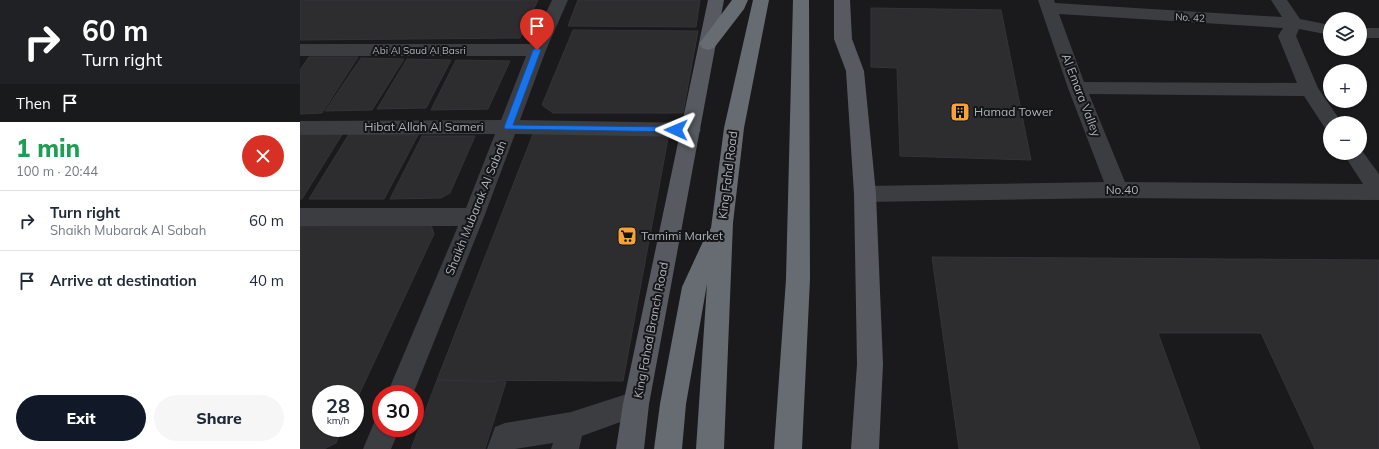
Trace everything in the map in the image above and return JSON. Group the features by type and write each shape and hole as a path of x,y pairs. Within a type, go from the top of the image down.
{"highway":[{"path":"708,44 738,5 740,0"},
{"name":"King Fahd Road","path":"710,449 722,223 734,128 761,0"},
{"path":"788,449 790,389 798,279 801,0"},
{"path":"668,449 673,404 694,287 722,223"},
{"path":"790,389 803,449"}],"main road":[{"name":"King Fahad Branch Road","path":"630,449 636,404 716,0"},
{"path":"842,0 843,40 855,71 865,194 874,449"},
{"path":"865,449 870,364"}],"street":[{"name":"Shaikh Mubarak Al Sabah","path":"404,385 473,217 537,50 560,0"},
{"path":"1279,0 1294,23 1287,36 1309,90 1327,116"},
{"name":"No. 42","path":"1047,4 1294,23 1323,29"},
{"name":"Al Emara Valley","path":"1047,4 1077,88 1118,190"},
{"path":"1367,33 1379,33"},
{"name":"Abi Al Saud Al Basri","path":"300,50 537,50"},
{"path":"1077,88 1309,90"},
{"name":"Hibat Allah Al Sameri","path":"300,128 508,127 691,130"},
{"path":"1358,160 1379,191"},
{"name":"No.40","path":"865,194 1118,190 1379,191"},
{"path":"300,217 473,217"},
{"path":"501,449 505,437 568,437 636,404"},
{"path":"377,449 382,437"}],"building":[{"path":"300,0 538,0 520,38 300,40"},
{"path":"578,0 700,0 696,27 568,26"},
{"name":"Hamad Tower","path":"871,8 1001,10 1031,160 900,156 897,68 871,67"},
{"path":"573,30 698,31 683,113 553,113 542,105"},
{"path":"309,57 358,57 322,113 300,114 300,70"},
{"path":"361,58 404,59 372,110 325,111"},
{"path":"407,59 451,60 426,108 377,109"},
{"path":"456,60 510,61 488,109 431,110"},
{"path":"300,133 343,133 302,199 300,199"},
{"path":"669,133 623,381 437,380 533,134"},
{"path":"349,134 418,135 384,199 309,199"},
{"path":"422,136 475,136 450,193 441,198 390,199"},
{"path":"431,225 434,234 363,385 312,385 312,437 339,437 336,443 324,449 300,449 300,226"},
{"path":"932,257 1379,260 1379,449 1315,449 1261,333 1158,333 1200,449 959,449"},
{"path":"437,380 506,382 485,449 411,449 416,437 424,437 424,414"}],"place":[{"name":"Hamad Tower","path":"960,112"},
{"name":"Tamimi Market","path":"627,236"}],"route":[{"path":"537,50 508,127 676,130"}]}
